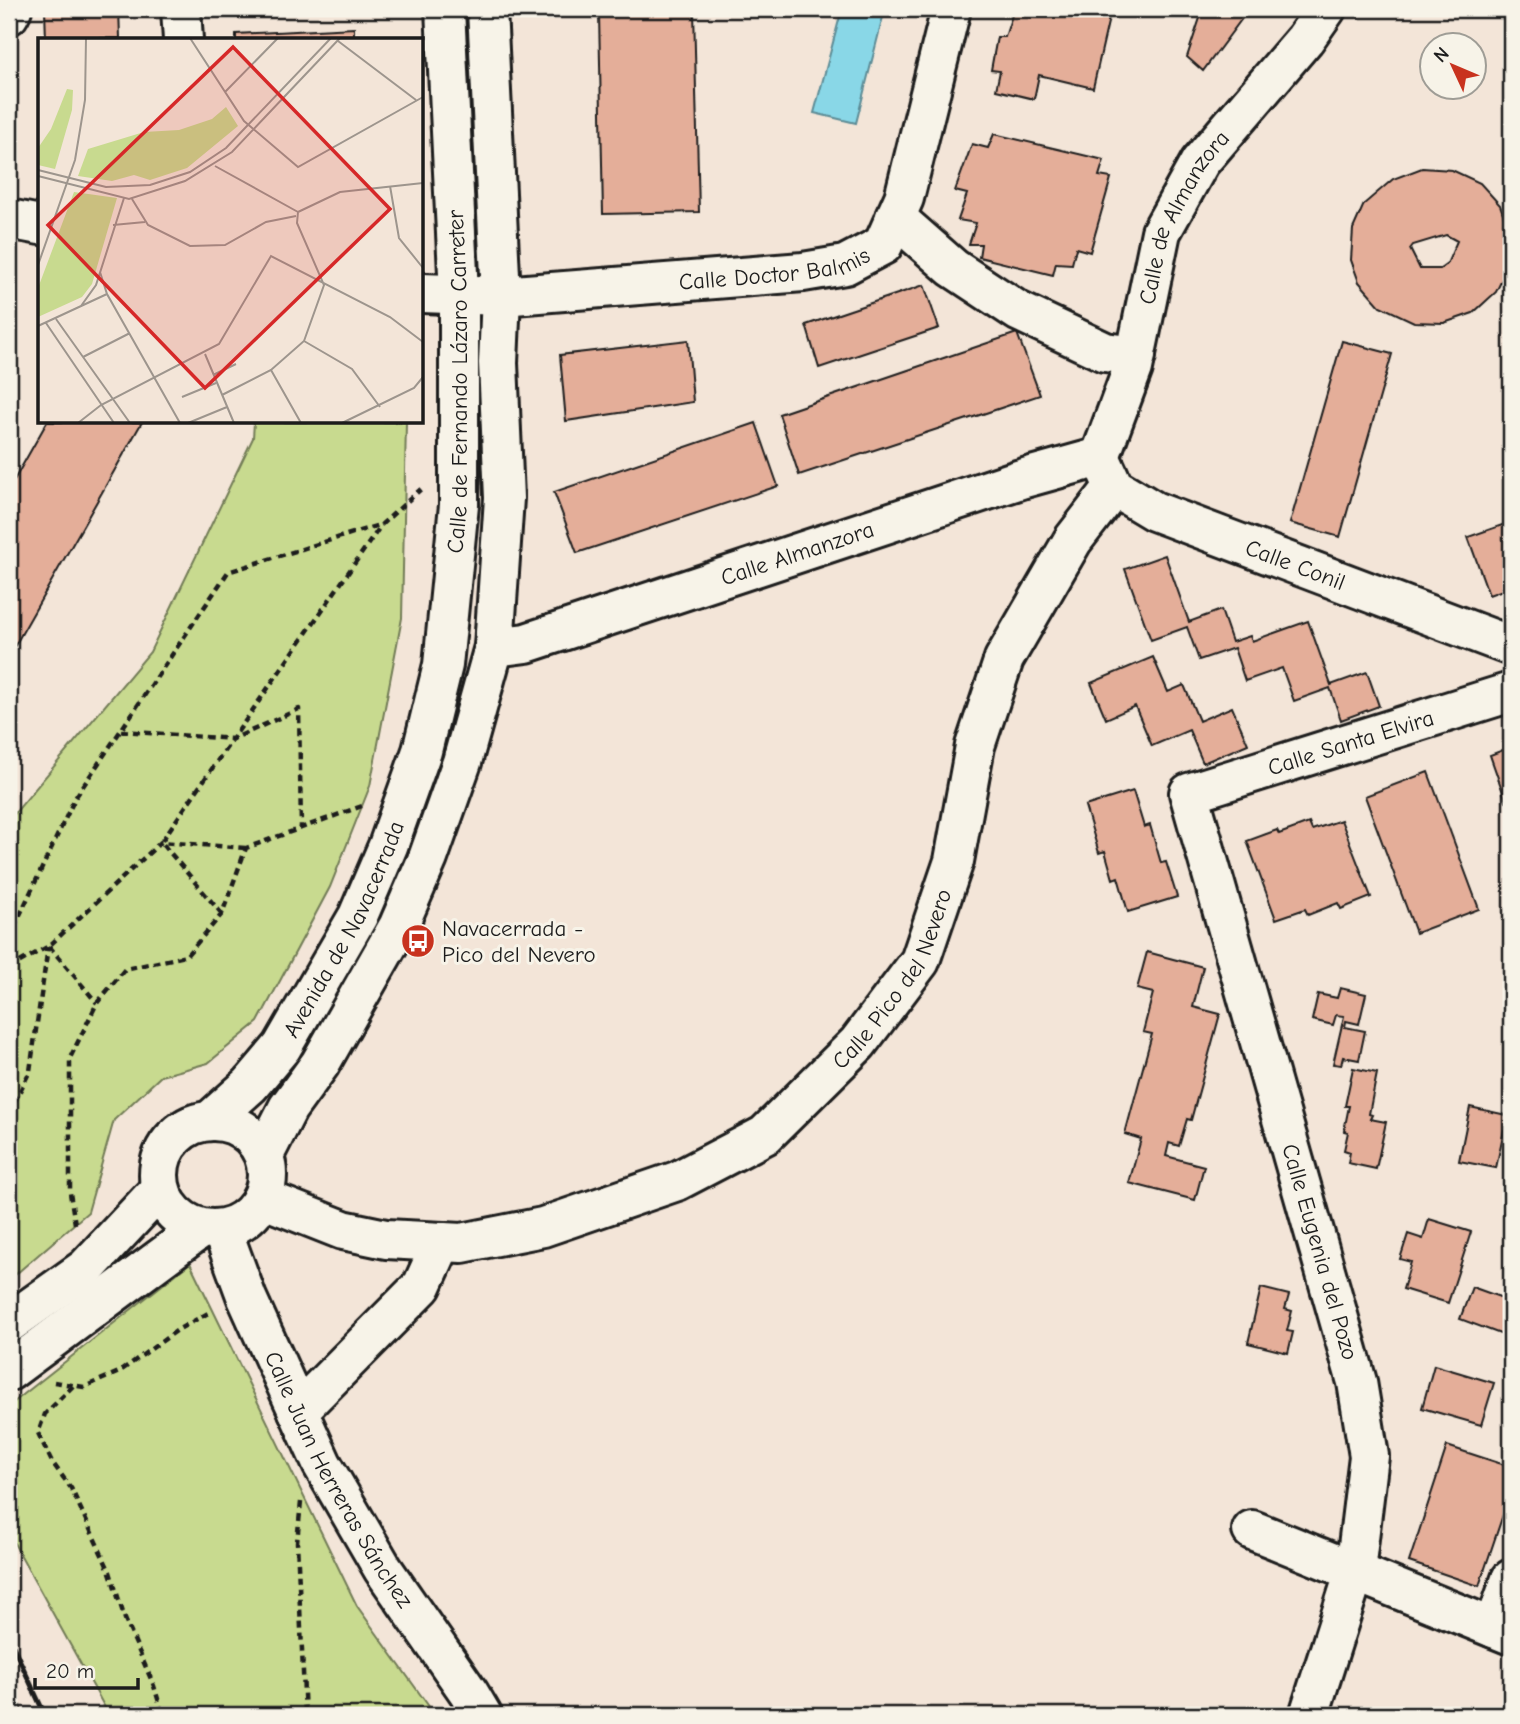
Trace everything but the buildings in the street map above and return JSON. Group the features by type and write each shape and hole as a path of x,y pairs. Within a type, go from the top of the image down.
{"street":[{"path":"9,15 12,9"},
{"path":"181,9 183,38"},
{"name":"Calle de Fernando Lázaro Carreter","path":"433,712 445,652 459,505 459,293 445,9"},
{"name":"Calle de Fernando Lázaro Carreter","path":"481,696 494,647 504,498 498,363 501,296 487,9"},
{"name":"Calle Doctor Balmis","path":"424,293 501,296 803,272 845,265 883,244 904,198 951,9"},
{"name":"Calle de Almanzora","path":"1107,472 1136,356 1161,232 1199,162 1305,39 1326,9"},
{"path":"895,217 953,268 1018,311 1105,352 1136,356"},
{"path":"9,219 38,225"},
{"name":"Calle Almanzora","path":"494,647 526,643 1007,483 1107,472"},
{"name":"Calle Conil","path":"1107,472 1154,511 1511,646"},
{"name":"Calle Pico del Nevero","path":"262,1198 343,1230 386,1239 462,1243 543,1227 677,1181 765,1135 858,1043 920,961 954,861 975,746 1004,659 1073,540 1107,472"},
{"name":"Calle Santa Elvira","path":"1189,793 1511,692"},
{"name":"Avenida de Navacerrada","path":"265,1153 288,1108 320,1064 398,927 428,858 462,762 481,696"},
{"name":"Avenida de Navacerrada","path":"212,1118 250,1085 282,1047 358,916 408,791 433,712"},
{"name":"Calle Eugenia del Pozo","path":"1189,793 1357,1382 1369,1456 1355,1571 1308,1715"},
{"path":"9,1371 211,1229 253,1214 267,1190 265,1153 243,1127 212,1118 183,1127 160,1157 159,1190 173,1214 211,1229"},
{"path":"9,1323 84,1270 159,1190"},
{"name":"Calle Juan Herreras Sánchez","path":"211,1229 247,1298 322,1464 383,1570 475,1704"},
{"path":"298,1411 422,1286 442,1242"},
{"path":"1252,1530 1503,1632 1511,1578"},
{"path":"475,1704 502,1715"}],"path":[{"path":"9,968 49,946 160,842 382,524 459,455"},
{"path":"9,938 75,798 228,572 382,524"},
{"path":"120,731 233,739 299,709 301,827"},
{"path":"160,842 246,848 408,791"},
{"path":"160,842 222,914"},
{"path":"84,1270 69,1193 70,1058 97,1003 125,969 186,956 222,914 246,848"},
{"path":"49,946 97,1003"},
{"path":"9,1113 30,1071 49,946"},
{"path":"47,1381 83,1387 119,1372 203,1314 247,1298"},
{"path":"73,1386 45,1414 38,1433 52,1462 71,1488 110,1572 125,1619 163,1715"},
{"path":"301,1500 297,1542 305,1715"}],"green space":[{"path":"254,424 406,424 402,618 370,786 330,887 258,1022 208,1063 161,1076 114,1120 88,1212 9,1280 9,820 150,652 253,438"},
{"path":"190,1263 357,1606 435,1715 109,1715 9,1534 9,1406"}],"water":[{"path":"842,9 885,9 856,123 814,113"}],"railway":[{"path":"9,1637 45,1715"},
{"path":"9,1685 22,1715"}],"place":[{"name":"Navacerrada - Pico del Nevero","path":"418,941"}]}
